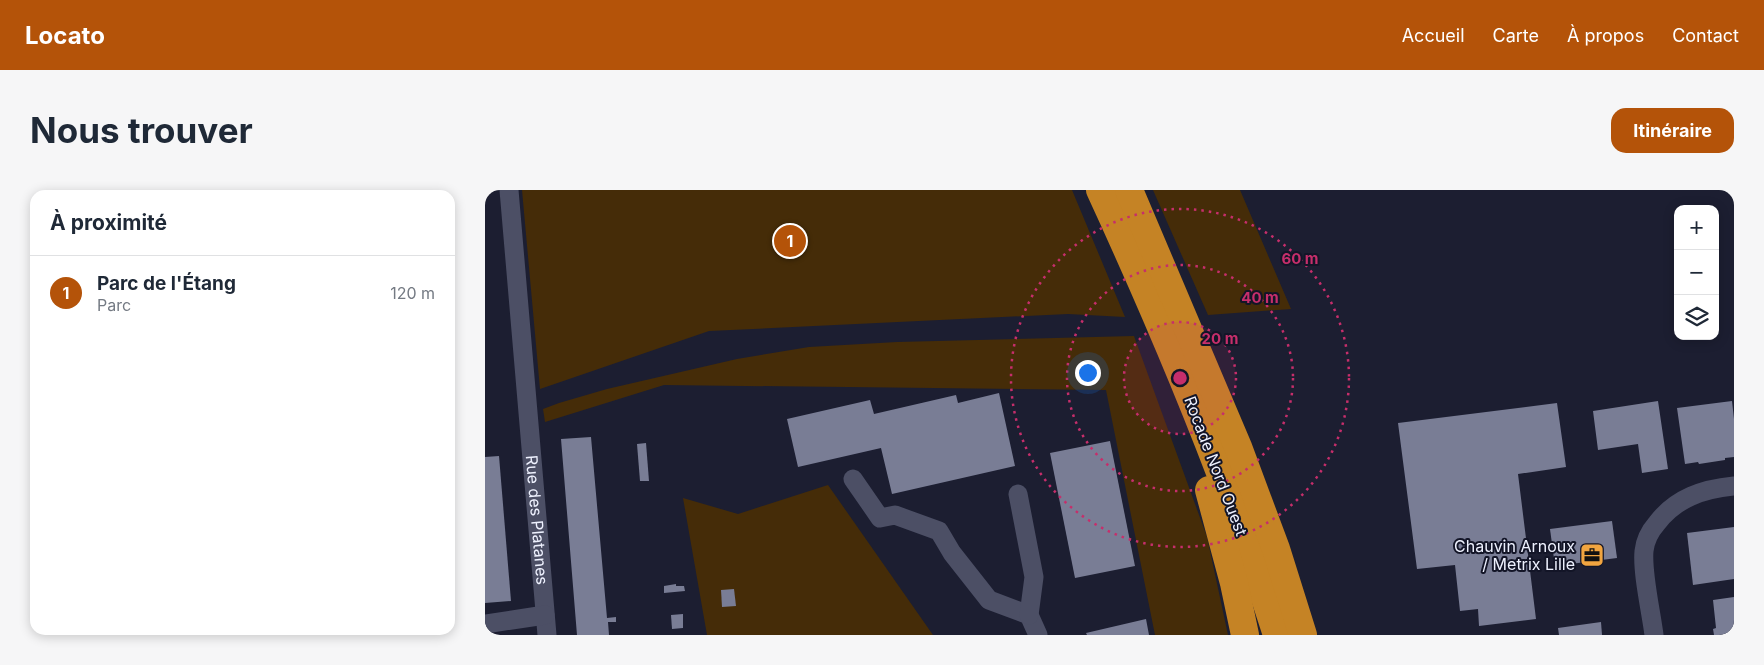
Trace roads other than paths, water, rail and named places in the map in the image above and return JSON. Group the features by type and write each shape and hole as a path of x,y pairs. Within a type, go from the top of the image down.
{"highway":[{"name":"Rocade Nord Ouest","path":"1101,190 1157,288"},
{"name":"Rocade Nord Ouest","path":"1129,190 1157,288 1189,374 1277,635"},
{"name":"Rocade Nord Ouest","path":"1189,374 1238,447 1275,549 1303,635"},
{"path":"1189,374 1197,449 1221,528 1245,635"}],"street":[{"name":"Rue des Platanes","path":"509,190 547,635"},
{"path":"853,480 880,518 895,515 939,531 952,553 989,600 1029,615"},
{"path":"1654,635 1644,560 1645,546 1649,534 1665,513 1681,501 1704,492 1734,486"},
{"path":"1017,494 1034,577 1029,615 1038,635"},
{"path":"485,624 545,615"}],"place":[{"name":"Parc de l'Étang","path":"790,241"},
{"name":"Chauvin Arnoux / Metrix Lille","path":"1592,555"}]}
